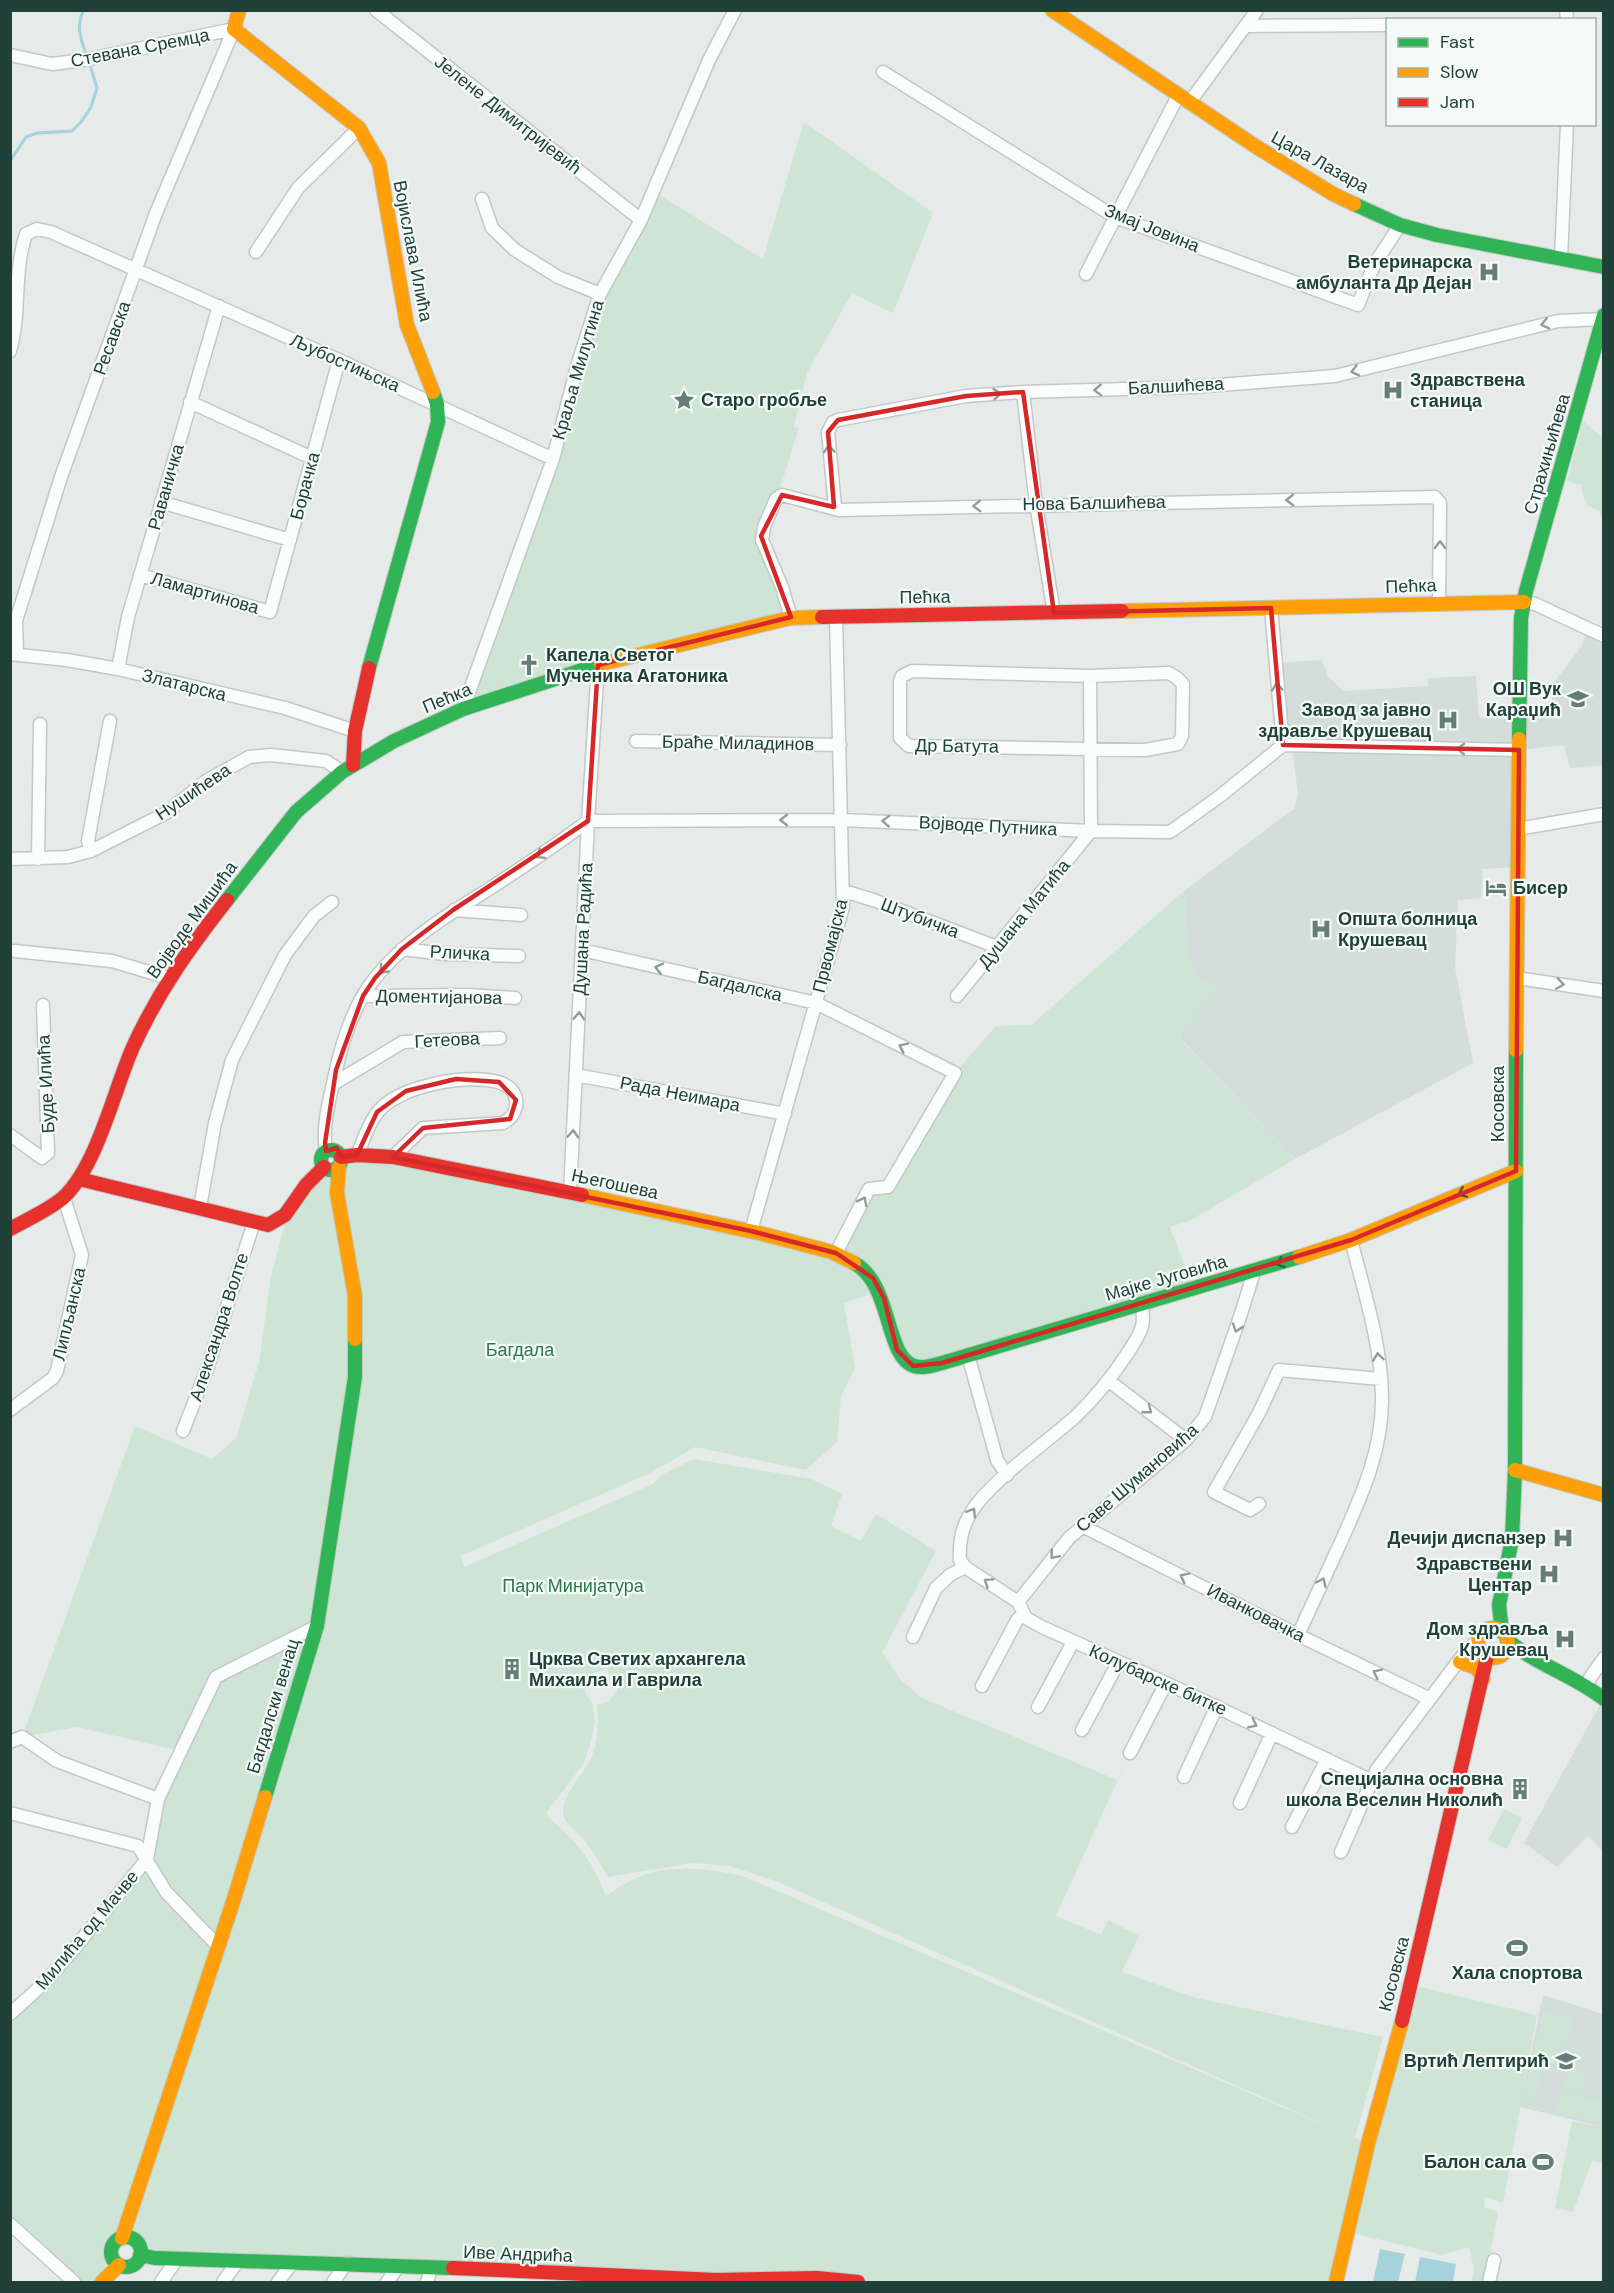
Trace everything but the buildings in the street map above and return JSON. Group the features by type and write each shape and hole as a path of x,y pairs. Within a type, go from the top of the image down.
{"street":[{"path":"234,29 238,10"},
{"name":"Јелене Димитријевић","path":"376,10 641,220"},
{"name":"Краља Милутина","path":"463,709 553,459 578,363 600,294 641,220 709,60 735,10"},
{"name":"Цара Лазара","path":"1052,10 1184,99 1334,194 1400,225 1456,239 1604,267"},
{"path":"1086,274 1114,218 1184,99 1257,10"},
{"path":"1246,26 1386,25"},
{"name":"Стевана Сремца","path":"10,55 52,64 91,59 234,29"},
{"name":"Војислава Илића","path":"234,29 359,128 379,163 407,325 437,405 438,422 372,656 348,768"},
{"name":"Ресавска","path":"14,655 15,610 156,213 234,29"},
{"name":"Змај Јовина","path":"883,72 1114,218 1358,305 1374,265 1400,225"},
{"path":"1561,258 1567,126"},
{"path":"255,252 298,188 359,128"},
{"path":"482,199 492,228 515,250 558,277 600,294"},
{"name":"Љубостињска","path":"10,351 15,334 20,252 26,234 37,230 51,232 339,360 553,459"},
{"name":"Раваничка","path":"118,669 128,617 219,306"},
{"name":"Балшићева","path":"835,507 828,432 833,422 838,420 966,396 1193,387 1335,376 1558,321 1603,317"},
{"name":"Страхињићева","path":"1524,602 1603,317"},
{"name":"Борачка","path":"270,612 339,360"},
{"path":"1023,392 1036,504 1054,613"},
{"path":"190,402 312,458"},
{"name":"Нова Балшићева","path":"791,618 782,587 762,540 764,527 776,499 782,495 835,507 839,510 1435,497 1440,503 1439,603"},
{"path":"161,502 290,540"},
{"name":"Ламартинова","path":"140,575 270,612"},
{"path":"1524,602 1535,604 1604,636"},
{"name":"Пећка","path":"348,768 394,741 463,709 545,680 791,618 1524,602"},
{"name":"Косовска","path":"1336,2283 1368,2144 1412,1985 1484,1677 1496,1649 1498,1605 1512,1539 1515,1470 1517,829 1520,632 1524,602"},
{"path":"1271,608 1283,746 1519,750"},
{"name":"Првомајска","path":"751,1231 843,907 837,616"},
{"name":"Златарска","path":"14,655 118,669 285,708 355,731"},
{"name":"Душана Радића","path":"570,1193 598,665"},
{"name":"Др Батута","path":"912,671 1090,676 1169,673 1178,678 1183,684 1184,709 1182,736 1178,744 1146,750 909,746 900,738 900,681 902,676 912,671"},
{"path":"1090,676 1091,831"},
{"path":"91,851 88,841 110,721"},
{"path":"38,859 40,724"},
{"name":"Браће Миладинов","path":"636,741 840,745"},
{"name":"Војводе Путника","path":"588,821 842,820 1091,831 1170,832 1230,789 1283,746"},
{"name":"Нушићева","path":"10,859 68,857 91,851 166,813 212,777 249,757 271,756 326,761 348,768"},
{"name":"Војводе Мишића","path":"10,1229 64,1198 79,1179 98,1139 133,1047 169,978 189,948 296,812 348,768"},
{"path":"1517,829 1604,814"},
{"path":"324,1167 321,1158 326,1151 325,1127 340,1053 363,996 375,978 402,949 453,910 556,845 588,821"},
{"name":"Душана Матића","path":"957,996 1091,831"},
{"name":"Штубичка","path":"844,891 996,947"},
{"path":"200,1207 215,1122 232,1060 285,955 314,916 332,902"},
{"path":"453,910 521,915"},
{"name":"Рличка","path":"402,949 446,954 519,956"},
{"name":"Багдалска","path":"582,950 816,1003 955,1073 888,1187 869,1189 836,1253"},
{"path":"15,951 112,961 169,978"},
{"path":"1517,978 1604,991"},
{"name":"Доментијанова","path":"363,996 468,995 515,998"},
{"name":"Буде Илића","path":"10,1136 42,1158 48,1153 43,1005"},
{"name":"Гетеова","path":"333,1083 403,1042 500,1038"},
{"name":"Рада Неимара","path":"576,1075 785,1114"},
{"path":"357,1155 377,1112 406,1091 456,1079 498,1082 509,1088 518,1106 510,1119 503,1123 423,1128 393,1157"},
{"path":"324,1167 333,1170 340,1162 334,1150 326,1151"},
{"name":"Његошева","path":"340,1162 357,1155 393,1157 751,1231 836,1253 860,1267 873,1278"},
{"name":"Багдалски венац","path":"122,2238 218,1947 317,1626 355,1377 355,1296 337,1193 340,1162"},
{"path":"79,1179 268,1225 278,1222 287,1215 304,1187 324,1167"},
{"name":"Мајке Југовића","path":"873,1278 884,1298 897,1350 903,1360 912,1366 926,1366 1254,1272 1352,1240 1516,1171"},
{"name":"Липљанска","path":"10,1410 54,1378 57,1371 82,1255 64,1198"},
{"name":"Александра Волте","path":"183,1431 207,1369 254,1222"},
{"path":"1298,1635 1371,1473 1380,1426 1381,1379 1370,1312 1352,1240"},
{"name":"Саве Шумановића","path":"982,1686 1021,1608 1054,1554 1082,1526 1186,1440 1205,1416 1254,1272"},
{"path":"913,1637 936,1588 962,1563 962,1532 969,1515 981,1497 1077,1414 1109,1381 1138,1337 1145,1319 1141,1304"},
{"path":"968,1355 997,1460 1007,1475"},
{"path":"1259,1504 1250,1510 1214,1492 1279,1370 1381,1379"},
{"path":"1109,1381 1186,1440"},
{"path":"1515,1470 1604,1495"},
{"name":"Иванковачка","path":"1082,1526 1430,1699"},
{"name":"Колубарске битке","path":"962,1563 1042,1627 1216,1706 1372,1781"},
{"name":"Косовска","path":"1496,1649 1479,1646 1482,1635 1498,1605"},
{"name":"Милића од Мачве","path":"10,2014 42,1985 74,1949 147,1859 158,1799 216,1677 317,1626"},
{"path":"1341,1852 1377,1768 1482,1635 1496,1629 1496,1649"},
{"path":"1038,1707 1073,1642"},
{"path":"1459,1663 1496,1649 1525,1655 1587,1686 1604,1699"},
{"path":"1587,1686 1604,1658"},
{"path":"1082,1730 1118,1663"},
{"path":"1459,1663 1477,1668 1484,1677"},
{"path":"1130,1753 1166,1683"},
{"path":"1184,1777 1216,1706"},
{"path":"1240,1803 1272,1733"},
{"path":"10,1742 22,1737 57,1761 158,1799"},
{"path":"1292,1827 1327,1760"},
{"path":"10,1813 138,1846 166,1892 218,1947"},
{"path":"10,2224 74,2283"},
{"path":"127,2237 136,2241 140,2246 140,2255 132,2266 118,2265 112,2258 112,2248 122,2238 127,2237"},
{"name":"Иве Андрића","path":"140,2255 177,2259 347,2263 398,2267 429,2276 858,2283"},
{"path":"161,2283 177,2259"},
{"path":"1490,2283 1494,2260"},
{"path":"223,2283 238,2261"},
{"path":"278,2283 293,2262"},
{"path":"333,2283 347,2263"},
{"path":"102,2283 118,2265"},
{"path":"387,2283 398,2267"}],"highlighted area":[{"path":"1023,392 1054,613 1271,608 1283,745 1519,750 1516,1171 1351,1240 942,1363 913,1366 897,1350 884,1298 873,1278 836,1253 751,1231 393,1157 423,1128 510,1119 516,1100 499,1082 456,1079 406,1091 377,1112 357,1155 341,1157 337,1148 326,1151 325,1143 336,1070 363,996 375,978 402,949 453,910 588,821 598,665 791,617 761,536 782,495 834,507 828,432 838,420 966,396"}],"shaded area":[{"name":"Општа болница Крушевац","path":"1586,635 1603,645 1603,765 1570,768 1564,745 1519,750 1513,867 1483,869 1481,898 1458,900 1455,967 1473,1063 1295,1159 1178,1036 1219,990 1201,978 1187,959 1185,890 1294,809 1298,794 1292,746 1283,745 1275,663 1322,660 1328,677 1344,691 1428,686 1428,678 1476,676 1479,718 1519,719 1520,713 1552,712 1552,685 1581,647"},
{"path":"1603,1699 1603,1851 1588,1836 1557,1867 1524,1843"},
{"name":"Вртић Лептирић","path":"1543,1995 1603,2014 1603,2127 1520,2107"}],"green space":[{"name":"Старо гробље","path":"804,122 933,213 893,313 852,293 807,373 794,427 799,428 759,547 790,618 463,709 553,459 600,294 653,191 763,259"},
{"path":"1583,421 1603,438 1603,521 1599,510 1590,507 1586,502 1581,485 1567,481"},
{"path":"1185,890 1187,959 1201,978 1219,990 1178,1037 1295,1159 1189,1221 1170,1227 1193,1288 913,1366 880,1291 844,1303 855,1368 841,1396 837,1442 806,1470 695,1447 650,1473 461,1556 464,1567 653,1484 661,1475 694,1459 811,1479 842,1494 831,1526 861,1541 876,1514 936,1551 882,1653 901,1680 922,1698 1117,1780 1130,1753 1056,1916 1101,1935 1108,1920 1139,1936 1122,1972 1196,1998 1383,2037 1355,2138 1368,2144 1412,1985 1537,2015 1503,2203 1485,2197 1484,2207 1498,2212 1485,2282 1471,2282 1474,2269 1469,2247 1442,2255 1348,2232 1336,2282 858,2282 155,2258 144,2239 126,2223 97,2282 74,2282 11,2224 11,2014 147,1859 158,1799 180,1751 78,1727 22,1737 135,1426 212,1459 236,1438 259,1362 271,1276 287,1215 304,1187 357,1155 836,1253 869,1189 888,1187 955,1073 996,1026 1031,1025","holes":["607,1669 617,1691 609,1701 597,1705 598,1730 592,1756 564,1802 563,1810 566,1821 585,1841 608,1877 692,1863 730,1866 778,1882 1352,2137 743,1876 688,1869 660,1871 630,1881 606,1896 595,1871 583,1852 548,1817 547,1812 584,1763 590,1744 595,1722 593,1704 585,1693 587,1683 597,1672"]},
{"path":"1504,1809 1522,1818 1507,1849 1488,1840"},
{"path":"1543,2011 1572,2018 1563,2066 1544,2062 1535,2103 1523,2102"},
{"path":"1573,2048 1581,2050 1576,2070 1587,2073 1581,2094 1563,2090"},
{"path":"1560,2092 1603,2101 1602,2123 1526,2107 1527,2105 1556,2111"},
{"path":"1572,2121 1604,2127 1603,2163 1592,2161 1573,2212 1555,2208"}],"water":[{"path":"1380,2249 1405,2254 1398,2282 1373,2282"},
{"path":"1420,2257 1456,2264 1453,2282 1415,2282"}],"waterway":[{"path":"84,10 79,27 87,56"},
{"path":"10,161 26,137 37,133 72,131 81,122 91,107 97,88 89,62"}],"traffic: fast":[{"path":"1354,204 1400,225 1437,235 1604,267"},
{"path":"1519,739 1521,618 1526,591 1604,315"},
{"path":"369,668 438,422 437,404 433,392"},
{"path":"227,900 296,812 342,772 394,741 463,709 601,664"},
{"path":"1502,1632 1499,1605 1512,1539 1515,1470 1516,1050"},
{"path":"327,1150 335,1150 341,1156 341,1160 341,1164 335,1170 327,1170 321,1164 321,1156 327,1150"},
{"path":"854,1263 866,1273 875,1286 892,1335 905,1360 914,1366 921,1367 942,1363 1299,1257"},
{"path":"265,1797 317,1626 355,1377 355,1339"},
{"path":"1507,1640 1604,1699"},
{"path":"126,2237 132,2238 140,2246 141,2252 140,2258 132,2266 126,2267 120,2266 112,2258 111,2252 112,2246 120,2238 126,2237"},
{"path":"140,2255 155,2258 453,2268"}],"traffic: slow":[{"path":"239,10 234,29 359,128 379,163 407,325 433,392"},
{"path":"1052,10 1255,146 1333,194 1354,204"},
{"path":"1122,611 1524,602"},
{"path":"601,664 790,618 822,617"},
{"path":"1516,1050 1519,739"},
{"path":"339,1167 337,1193 355,1296 355,1339"},
{"path":"1299,1257 1351,1240 1516,1171"},
{"path":"582,1195 763,1234 832,1252 854,1263"},
{"path":"1515,1470 1604,1495"},
{"path":"1493,1628 1503,1633 1508,1643 1503,1653 1493,1658 1483,1653 1478,1643 1483,1633 1493,1628"},
{"path":"1460,1662 1477,1668 1483,1679"},
{"path":"122,2238 233,1902 265,1797"},
{"path":"1336,2282 1368,2144 1402,2021"},
{"path":"102,2282 119,2265"}],"traffic: jam":[{"path":"822,617 1122,611"},
{"path":"353,765 355,731 369,668"},
{"path":"10,1229 54,1205 77,1182 96,1146 126,1064 153,1007 188,953 227,900"},
{"path":"341,1157 357,1155 393,1157 582,1195"},
{"path":"79,1179 268,1225 285,1215 306,1185 324,1167"},
{"path":"1402,2021 1487,1656"},
{"path":"453,2268 716,2280 817,2278 858,2282"}],"place":[{"name":"Ветеринарска амбуланта Др Дејан","path":"1489,272"},
{"name":"Здравствена станица","path":"1393,390"},
{"name":"Старо гробље","path":"684,400"},
{"name":"Капела Светог Мученика Агатоника","path":"529,665"},
{"name":"ОШ Вук Караџић","path":"1578,699"},
{"name":"Завод за јавно здравље Крушевац","path":"1448,720"},
{"name":"Бисер","path":"1496,888"},
{"name":"Општа болница Крушевац","path":"1321,929"},
{"name":"Дечији диспанзер","path":"1563,1538"},
{"name":"Здравствени Центар","path":"1549,1574"},
{"name":"Дом здравља Крушевац","path":"1565,1639"},
{"name":"Црква Светих архангела Михаила и Гаврила","path":"512,1669"},
{"name":"Специјална основна школа Веселин Николић","path":"1520,1789"},
{"name":"Хала спортова","path":"1517,1948"},
{"name":"Вртић Лептирић","path":"1566,2061"},
{"name":"Балон сала","path":"1543,2162"}],"park label":[{"name":"Багдала","path":"520,1350"},
{"name":"Парк Минијатура","path":"573,1586"}]}
